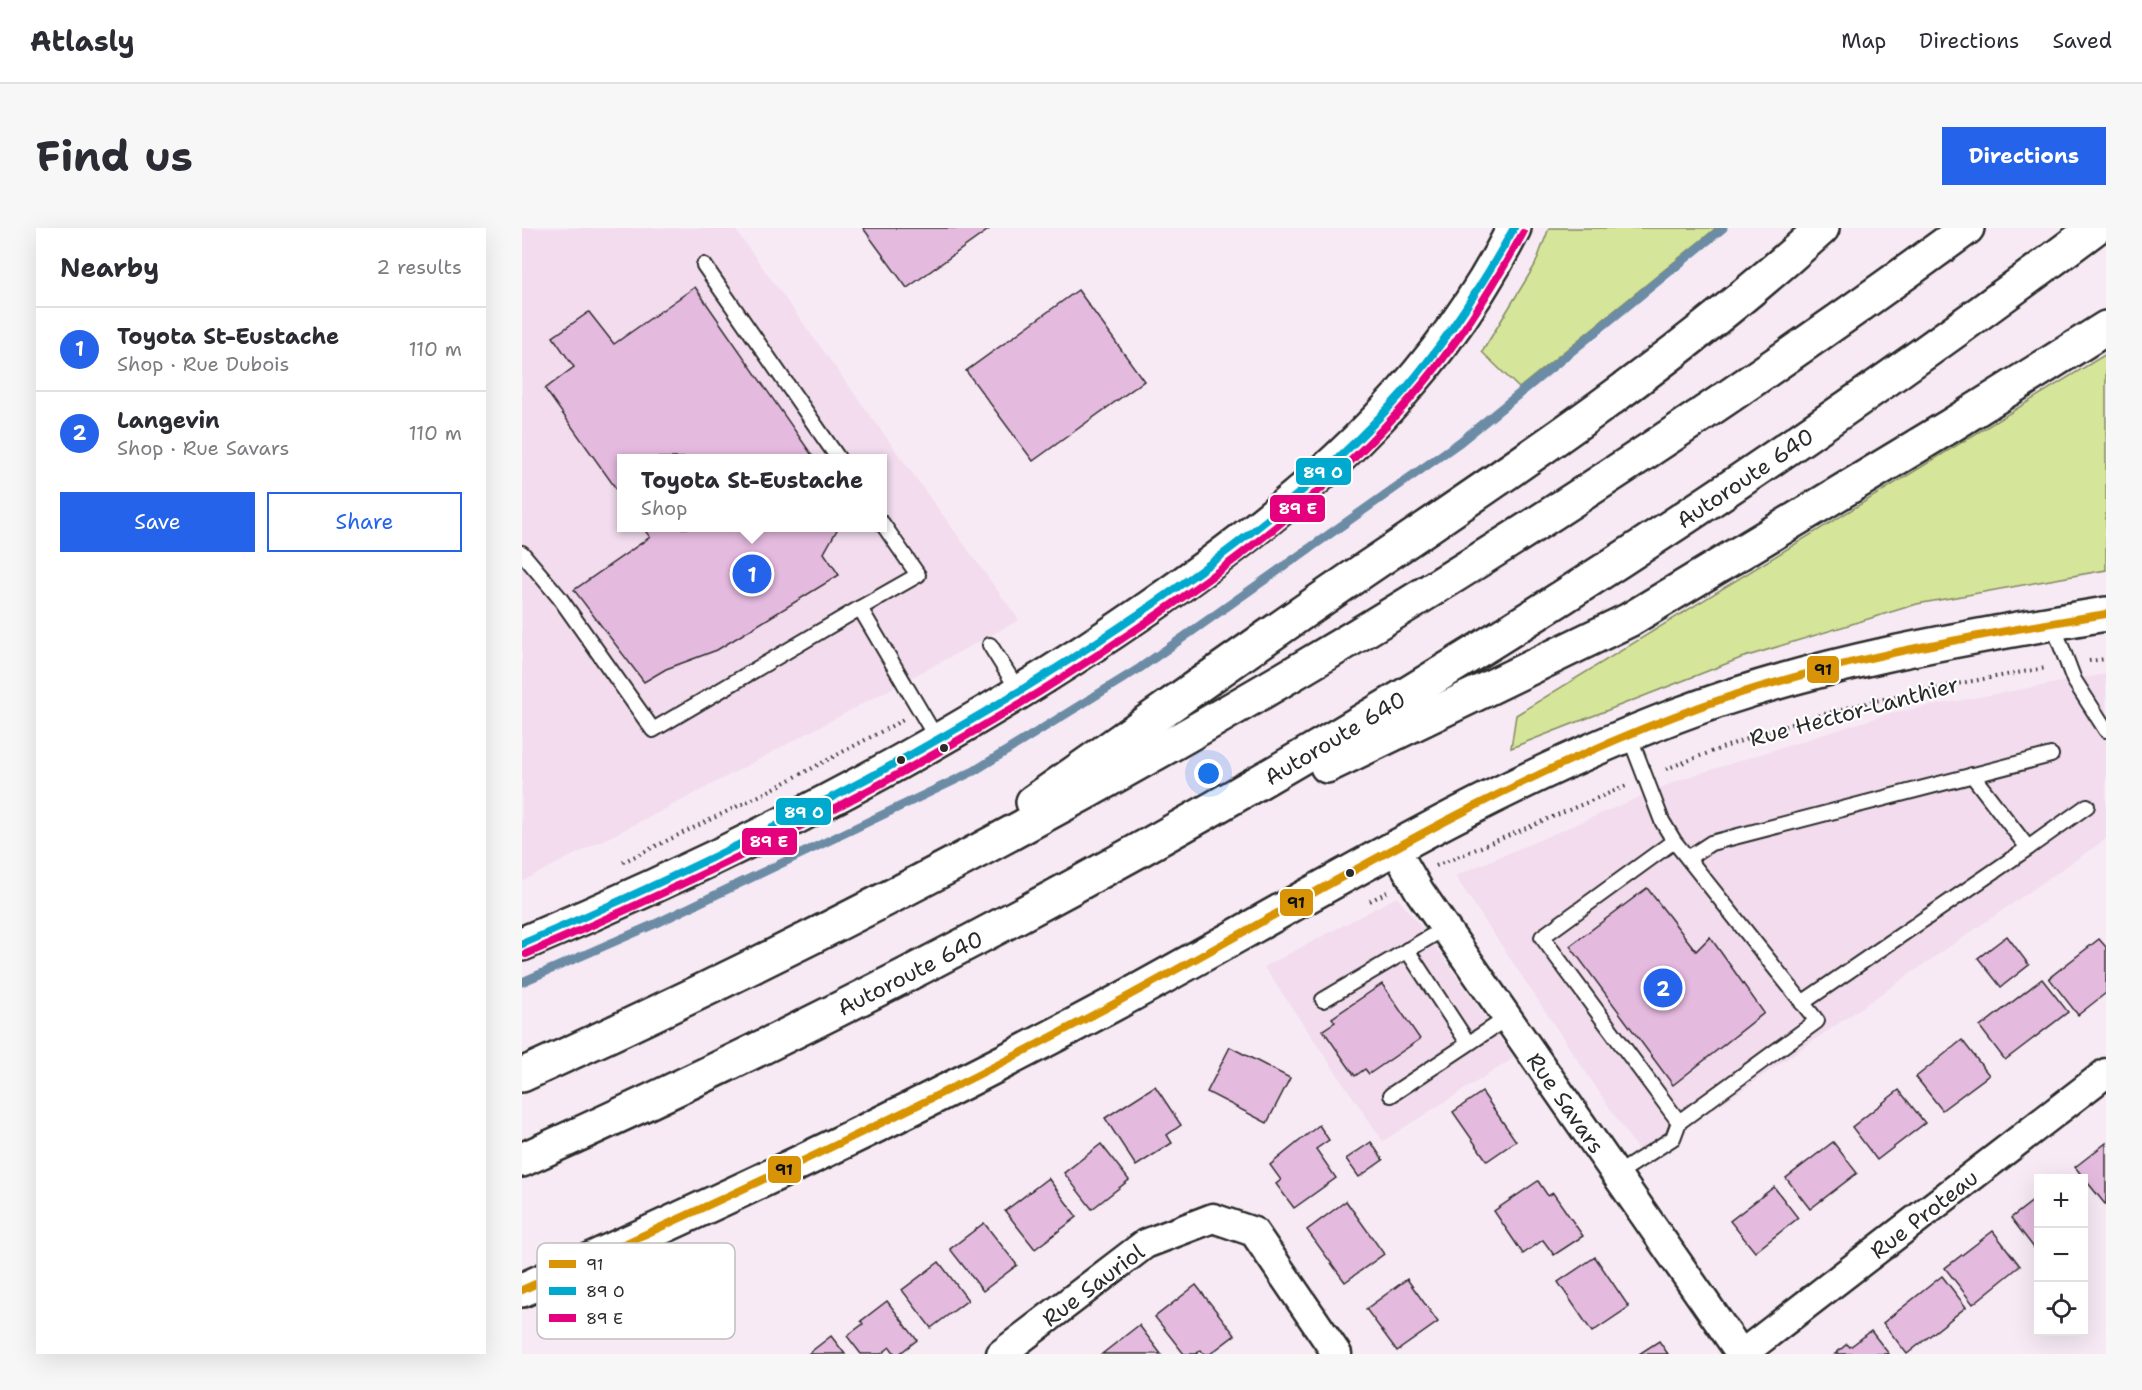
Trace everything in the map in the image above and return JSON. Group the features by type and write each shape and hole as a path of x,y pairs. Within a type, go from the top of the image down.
{"main road":[{"path":"522,944 749,841 938,741 1020,693 1214,563 1295,499 1340,459 1389,407 1440,345 1493,267 1514,228"},
{"path":"912,887 1365,570 1586,419 1693,337 1822,228"},
{"path":"522,1075 727,980 912,887 1061,808 1264,693 1498,550 1834,326 1967,228"},
{"name":"Autoroute 640","path":"522,1160 788,1036 1067,892 1309,754 1638,550 1880,387 2096,228"},
{"path":"1067,892 1629,620 1950,426 2106,328"},
{"name":"Rue Hector-Lanthier","path":"626,1243 872,1128 1111,1005 1395,849 1546,771 1629,735 1737,695 1845,664 1922,646 2106,614"},
{"name":"Rue Hector-Lanthier","path":"522,1290 537,1283"}],"street":[{"name":"Rue Savars","path":"1395,849 1445,928 1742,1354"},
{"name":"Rue Proteau","path":"1742,1354 2106,1073"},
{"name":"Rue Sauriol","path":"1002,1354 1145,1244 1213,1218 1254,1232 1337,1354"}],"lane":[{"path":"704,265 835,454"},
{"path":"522,552 559,597 653,730 918,575 887,530"},
{"path":"861,608 938,741"},
{"path":"2052,622 2074,680 2106,730"},
{"path":"990,645 1020,693"},
{"path":"1616,1175 1673,1138 1679,1122 1817,1021 1674,841 1662,821 1629,735"},
{"path":"1688,858 1711,843 2051,755"},
{"path":"1972,775 2028,848"},
{"path":"1802,1003 2087,806"},
{"path":"1674,841 1542,937 1679,1122"},
{"path":"1323,1000 1445,928"},
{"path":"1407,950 1468,1044"},
{"path":"1391,1095 1507,1018"}],"path":[{"path":"2084,662 2106,659"},
{"name":"Rue Hector-Lanthier","path":"1663,770 1753,736 1837,711 1966,682 2050,667"},
{"path":"617,865 765,793 921,711"},
{"path":"1437,865 1630,784"}],"shaded area":[{"path":"522,228 734,228 1019,620 679,802 522,881"},
{"path":"2106,674 2106,839 1643,1158 1455,876 1679,780 1891,713"},
{"path":"1397,897 1424,930 1514,1058 1383,1141 1264,967"}],"green space":[{"path":"1549,228 1716,228 1519,388 1482,352 1535,265"},
{"path":"2106,354 2106,570 1917,604 1741,658 1511,748 1516,715"}],"building":[{"path":"863,228 991,228 907,288"},
{"path":"695,287 811,454 617,454 617,490 545,389 574,367 553,337 589,312 614,344"},
{"path":"1078,290 1144,381 1033,461 966,371"},
{"path":"646,532 836,532 824,553 839,575 717,650 666,669 644,682 574,590 650,537"},
{"path":"1647,888 1696,951 1710,937 1764,1013 1673,1085 1570,946"},
{"path":"2007,936 2029,965 2001,987 1978,958"},
{"path":"2099,939 2106,947 2106,993 2078,1015 2049,978"},
{"path":"2042,979 2068,1012 2005,1060 1980,1027"},
{"path":"1382,984 1420,1039 1369,1074 1365,1069 1355,1076 1323,1030 1335,1022 1332,1018"},
{"path":"1962,1040 1989,1075 1942,1110 1916,1077"},
{"path":"1230,1047 1290,1078 1267,1123 1207,1092"},
{"path":"1155,1086 1181,1125 1167,1135 1172,1143 1136,1166 1105,1118"},
{"path":"1899,1090 1925,1123 1877,1160 1852,1127"},
{"path":"1482,1092 1516,1141 1487,1161 1453,1112"},
{"path":"1319,1125 1329,1140 1316,1149 1336,1178 1294,1208 1276,1184 1281,1180 1270,1165"},
{"path":"1371,1142 1383,1160 1359,1177 1346,1159"},
{"path":"1833,1142 1857,1173 1810,1209 1786,1178"},
{"path":"2106,1143 2106,1204 2088,1183 2088,1174 2081,1174 2075,1167"},
{"path":"1101,1144 1129,1180 1092,1209 1064,1173"},
{"path":"1048,1178 1077,1217 1035,1249 1005,1211"},
{"path":"1538,1181 1548,1196 1553,1193 1583,1236 1554,1255 1543,1240 1523,1254 1494,1211"},
{"path":"1774,1187 1798,1218 1755,1252 1730,1221"},
{"path":"2034,1200 2034,1248 2011,1218"},
{"path":"1346,1201 1384,1254 1345,1282 1307,1230"},
{"path":"984,1223 1017,1265 983,1291 950,1249"},
{"path":"1993,1231 2020,1266 1973,1304 1945,1268"},
{"path":"1595,1257 1629,1307 1592,1332 1558,1282"},
{"path":"939,1262 968,1300 931,1328 902,1290"},
{"path":"1942,1276 1966,1307 1907,1354 1883,1323"},
{"path":"1407,1279 1438,1322 1397,1351 1366,1309"},
{"path":"1196,1285 1235,1335 1210,1354 1204,1354 1201,1350 1196,1354 1184,1354 1155,1317"},
{"path":"887,1301 917,1340 899,1354 895,1354 890,1347 881,1354 861,1354 847,1336 863,1324 861,1321"},
{"path":"1139,1325 1161,1354 1102,1354"},
{"path":"1871,1331 1889,1354 1835,1354 1847,1344 1850,1347"},
{"path":"831,1336 845,1354 808,1354"},
{"path":"1659,1341 1668,1354 1639,1354"}],"waterway":[{"path":"522,982 657,923 974,771 1140,668 1460,442 1723,228"}],"transit line":[{"path":"522,944 676,875 827,800 901,760 1047,674 1194,576 1303,490 1370,427 1402,393 1462,314 1514,228"},
{"path":"526,954 758,847 908,769 1055,682 1202,583 1276,527 1346,466 1379,433 1442,360 1498,277 1523,233"},
{"name":"91","path":"627,1243 892,1118 1038,1044 1388,852 1529,779 1601,746 1727,697 1780,681 1888,654 2106,614"},
{"name":"91","path":"522,1290 537,1283"}],"place":[{"name":"Toyota St-Eustache","path":"752,574"},
{"name":"Langevin","path":"1663,988"}]}
